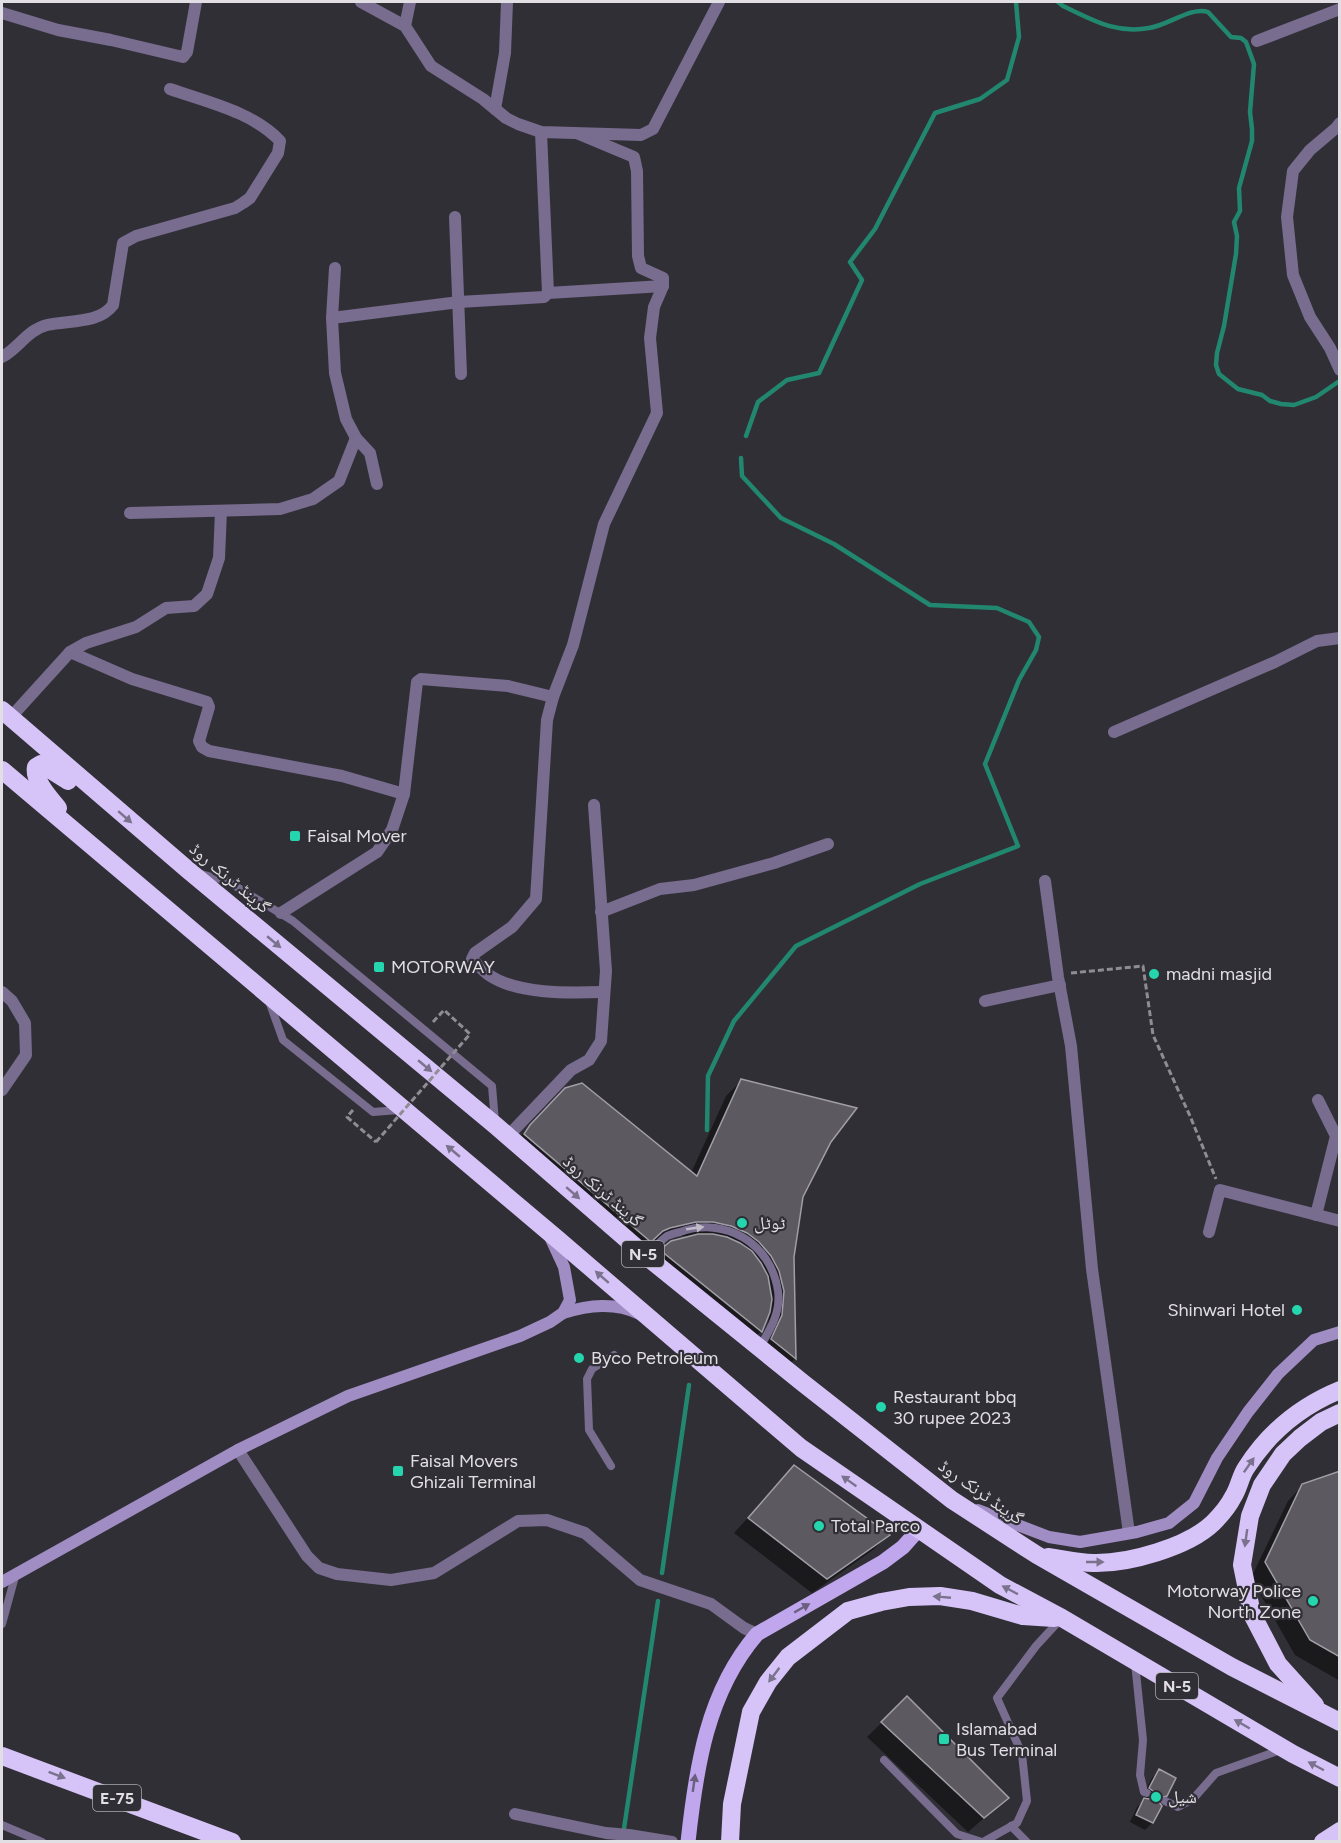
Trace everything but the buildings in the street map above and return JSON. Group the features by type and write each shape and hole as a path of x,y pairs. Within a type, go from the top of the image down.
{"highway":[{"name":"گرینڈ ٹرنک روڈ","path":"6,713 188,870 501,1130 646,1256 802,1383 952,1500 1037,1555 1233,1667 1332,1718"},
{"path":"95,791 76,785 47,766 41,764 36,767 34,773 37,780 57,808 150,880 155,900"},
{"name":"N-5","path":"2,770 801,1448 1000,1585 1062,1618 1289,1751 1340,1778"},
{"path":"1037,1555 1094,1563 1129,1559 1161,1551 1190,1538 1213,1523 1233,1498 1245,1469 1273,1434 1294,1414 1317,1399 1340,1390"},
{"path":"1332,1718 1278,1664 1252,1614 1242,1565 1250,1515 1262,1485 1283,1454 1300,1438 1321,1422 1340,1413"},
{"path":"730,1842 732,1804 751,1712 768,1682 788,1657 848,1611 899,1599 940,1596 981,1603 1023,1616 1062,1618"},
{"name":"E-75","path":"2,1756 232,1842"},
{"path":"1323,1842 1340,1831"}],"main road":[{"path":"688,1842 694,1782 702,1743 713,1712 734,1667 757,1634 883,1562 903,1547 919,1529"}],"street":[{"path":"2,13 58,30 183,57 187,52 196,2"},
{"path":"361,2 405,26 430,66 483,99 512,121 542,132 641,135 653,129 719,2"},
{"path":"405,26 410,2"},
{"path":"495,109 506,53 507,2"},
{"path":"1257,41 1340,9"},
{"path":"2,357 29,333 45,325 98,317 107,313 113,305 123,243 136,236 235,208 250,198 278,153 280,141 266,129 236,112 170,89"},
{"path":"1340,123 1310,150 1293,171 1287,217 1293,274 1310,317 1330,348 1340,370"},
{"path":"542,132 548,293"},
{"path":"579,134 634,157 637,171 638,256 641,268 663,278 663,286 654,307 650,338 657,412 604,524 573,645 553,697 547,720 536,899 512,927 475,953 472,959 490,976 516,987 573,993 604,992"},
{"path":"455,217 461,374"},
{"path":"335,268 332,318 335,373 346,419 356,438 370,453 377,484"},
{"path":"332,318 459,302 543,297 548,293 663,286"},
{"path":"130,513 280,509 313,499 339,481 356,438"},
{"path":"6,713 70,651 86,643 136,627 166,608 194,606 207,594 219,558 221,511"},
{"path":"1114,732 1275,662 1317,641 1340,638"},
{"path":"70,651 132,679 207,702 209,707 199,741 202,747 210,751 342,776 404,794"},
{"path":"281,913 377,852 392,830 404,794 417,682 421,679 508,686 553,697"},
{"path":"501,1130 571,1070 589,1060 601,1041 606,972 594,805"},
{"path":"601,912 660,889 694,885 774,863 828,844"},
{"path":"1045,881 1071,1046 1092,1269 1129,1533"},
{"path":"985,1001 1059,981"},
{"path":"2,992 12,1001 25,1023 26,1054 2,1090"},
{"path":"1316,1215 1336,1136 1318,1100"},
{"path":"1209,1232 1220,1190 1340,1221"},
{"path":"544,1228 559,1254 568,1281 570,1300 563,1313"},
{"path":"2,1582 238,1450 348,1396 520,1336 550,1322 563,1313 581,1308 600,1305 632,1310 651,1320"},
{"path":"952,1500 1049,1537 1080,1542 1169,1523 1194,1503 1217,1458 1248,1412 1278,1374 1314,1340 1340,1332"},
{"path":"238,1450 307,1556 319,1568 337,1574 391,1580 434,1573 518,1521 547,1520 585,1533 640,1580 711,1604 744,1628 757,1634"},
{"path":"515,1814 606,1833 672,1842"}],"lane":[{"path":"188,870 227,881 294,921 492,1086 501,1130"},
{"path":"646,1256 668,1236 695,1226 725,1228 751,1242 770,1264 778,1293 775,1322 760,1347"},
{"path":"611,1466 589,1430 586,1379 592,1369 614,1355"},
{"path":"2,1624 16,1574"},
{"path":"884,1760 957,1834 982,1842 1017,1823 1027,1801 1022,1754 997,1698 1036,1646 1062,1618"},
{"path":"1135,1661 1143,1740 1140,1775 1144,1792 1147,1793"},
{"path":"1165,1801 1178,1807 1193,1799 1215,1773 1289,1751"},
{"path":"2,1825 42,1842"},
{"path":"1011,1826 1027,1842"}],"path":[{"path":"1059,981 1063,975 1143,966 1153,1035 1190,1116 1220,1190"},
{"path":"347,1117 376,1142 470,1034 444,1010 432,1024"}],"waterway":[{"path":"746,436 758,402 787,380 819,373 862,280 850,262 875,229 935,113 980,99 1007,80 1019,37 1016,2"},
{"path":"1058,2 1094,21 1125,29 1149,28 1187,14 1208,12 1231,37 1241,38 1246,42 1254,64 1250,112 1252,141 1239,188 1240,211 1234,222 1237,236 1236,254 1216,365 1219,374 1238,389 1262,395 1270,401 1281,404 1294,405 1316,397 1338,382"},
{"path":"707,1130 708,1076 734,1021 796,946 920,884 1018,846 985,764 1019,680 1036,650 1039,637 1029,622 997,608 930,605 834,544 781,518 742,476 741,458"},
{"path":"662,1573 689,1385"},
{"path":"622,1842 658,1601"}],"place":[{"name":"Faisal Mover","path":"295,836"},
{"name":"MOTORWAY","path":"379,967"},
{"name":"madni masjid","path":"1154,974"},
{"name":"ٹوٹل","path":"742,1223"},
{"name":"Shinwari Hotel","path":"1297,1310"},
{"name":"Byco Petroleum","path":"579,1358"},
{"name":"Restaurant bbq 30 rupee 2023","path":"881,1407"},
{"name":"Faisal Movers Ghizali Terminal","path":"398,1471"},
{"name":"Total Parco","path":"819,1526"},
{"name":"Motorway Police North Zone","path":"1313,1601"},
{"name":"Islamabad Bus Terminal","path":"944,1739"},
{"name":"شیل","path":"1156,1797"}]}
